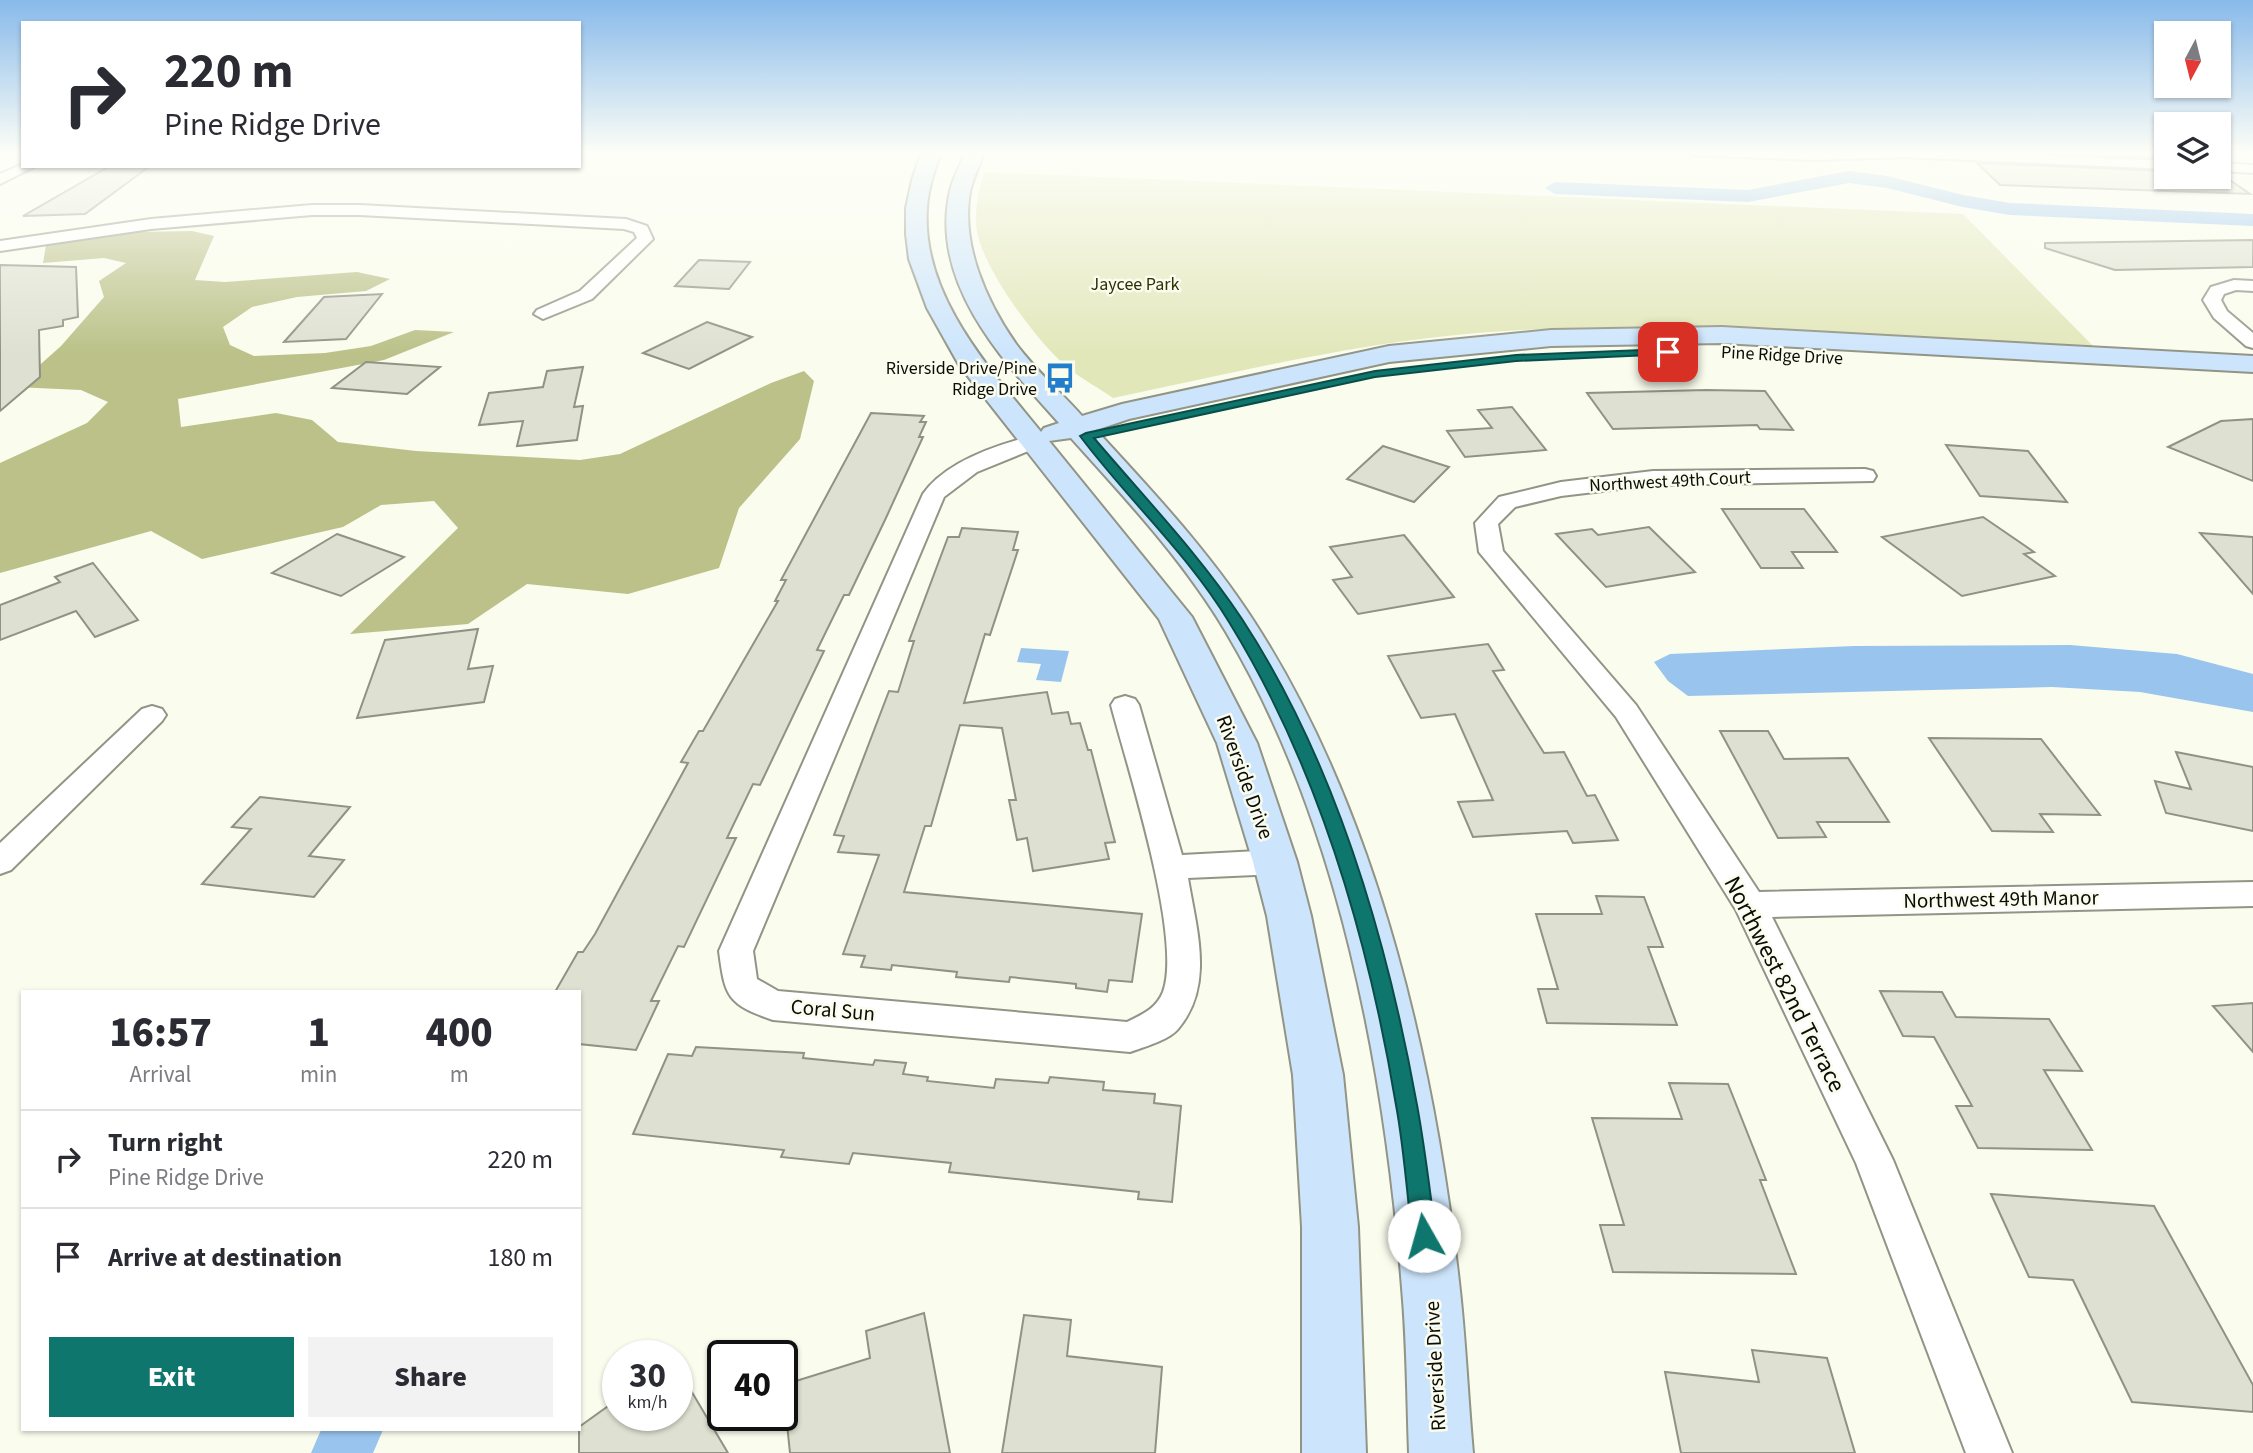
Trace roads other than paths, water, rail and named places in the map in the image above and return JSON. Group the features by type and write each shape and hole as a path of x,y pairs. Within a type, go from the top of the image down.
{"street":[{"path":"0,246 150,224 210,219"},
{"path":"526,219 626,224 641,229 645,239 586,295 543,314"},
{"name":"Riverside Drive","path":"916,219 916,237 927,284 968,359 1175,617 1237,743 1275,862 1289,916 1318,1075 1330,1227 1334,1453"},
{"name":"Riverside Drive","path":"959,219 958,235 971,282 992,327 1008,351 1190,557 1235,619 1275,688 1331,815 1351,870 1385,999 1407,1106 1431,1288 1441,1453"},
{"path":"2253,286 2234,285 2217,291 2212,300 2220,314 2253,342"},
{"name":"Pine Ridge Drive","path":"1080,431 1122,412 1389,354 1552,338 1722,335 2253,364"},
{"name":"Pine Ridge Drive","path":"1036,441 1375,374 1516,358 1620,352 1740,352 2253,381"},
{"name":"Coral Sun","path":"1036,441 983,459 954,475 934,494 736,951 741,987 773,1005 1130,1037 1165,1020 1180,994 1185,958 1170,866 1125,705"},
{"name":"Northwest 49th Court","path":"1486,523 1507,502 1562,489 1653,478 1865,476"},
{"name":"Northwest 82nd Terrace","path":"1486,523 1490,552 1626,711 1750,905 1874,1160 1989,1453"},
{"path":"0,862 152,715"},
{"path":"1170,866 1275,862"},
{"name":"Northwest 49th Manor","path":"1750,905 2253,894"}],"water":[{"path":"2070,645 2177,654 2253,674 2253,712 2140,692 2052,687 1688,696 1668,681 1654,662 1670,654 1854,646"},
{"path":"1021,648 1069,651 1061,682 1036,680 1041,664 1017,662"}],"waterway":[{"path":"2227,219 2253,220"},
{"path":"341,1453 352,1431"}],"place":[{"name":"Riverside Drive/Pine Ridge Drive","path":"1060,378"}],"park label":[{"name":"Jaycee Park","path":"1135,284"}]}
